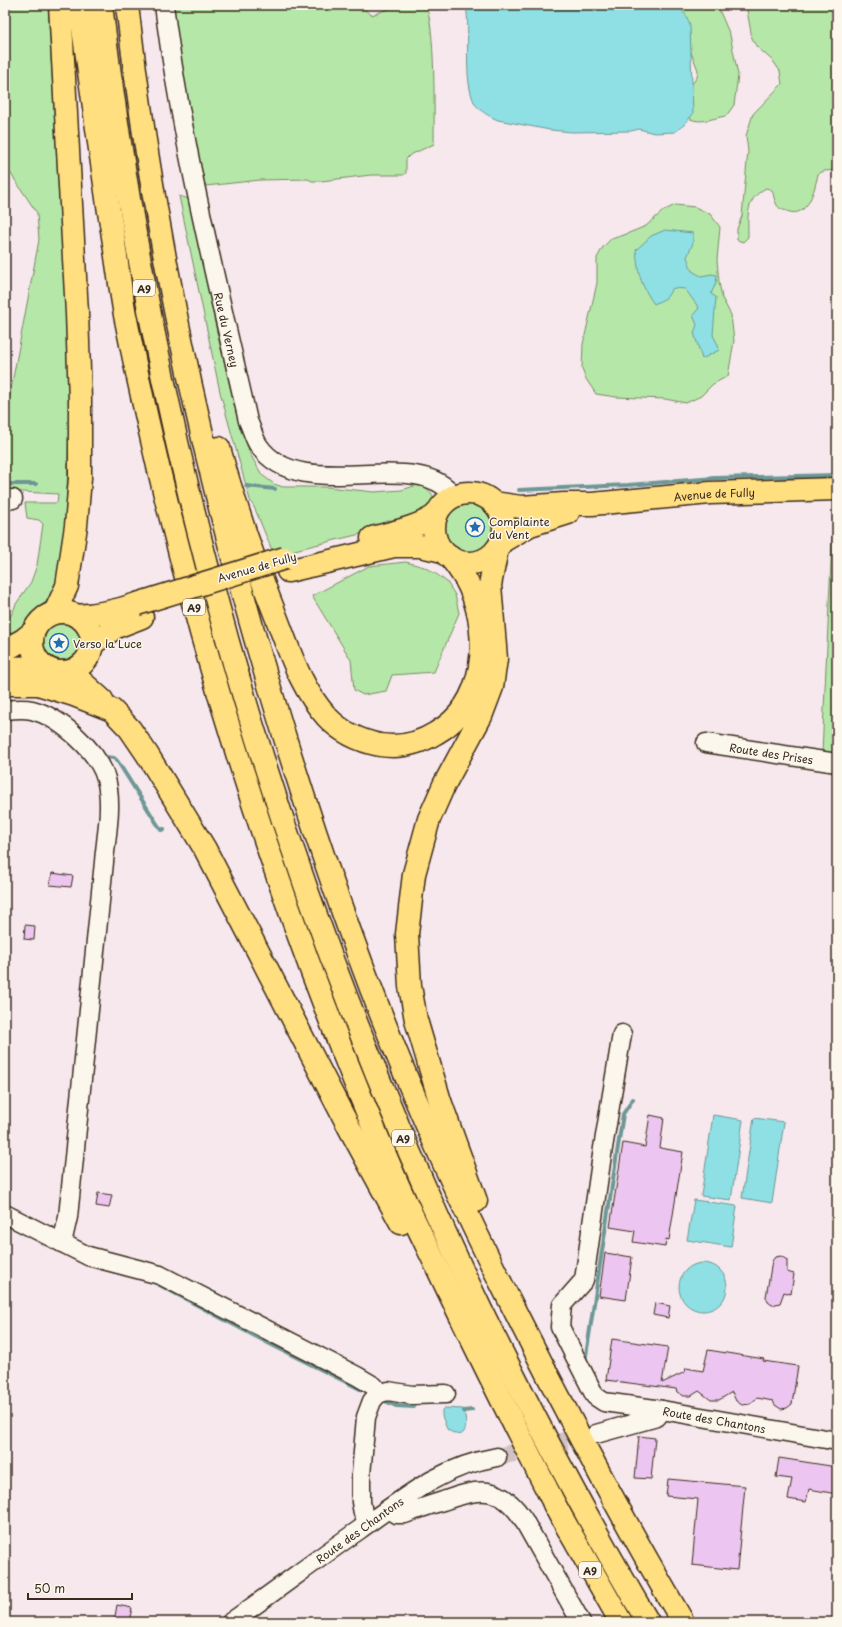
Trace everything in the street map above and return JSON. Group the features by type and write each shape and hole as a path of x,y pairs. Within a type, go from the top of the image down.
{"main road":[{"path":"55,612 67,586 71,566 80,478 80,400 77,312 60,5"},
{"name":"A9","path":"80,5 124,310 152,442 189,590 216,685 246,784 276,875 321,997 396,1182 464,1324 561,1517 621,1622"},
{"name":"A9","path":"100,5 125,180 144,287 174,432 223,625 267,772 296,860 343,989 373,1065 466,1278 540,1428 648,1622"},
{"path":"127,5 140,108 160,235 209,468 230,549 287,746 318,842 380,1011 428,1127 472,1226 603,1481 683,1622"},
{"path":"160,235 223,464 238,511 294,664 308,691 328,718 348,733 363,740 386,745 401,745 417,742 431,736 451,723 461,712 470,699 476,686 479,673 481,652 480,629 476,607 470,587 436,540 434,534 434,521 443,504 454,496 466,493 478,494 494,503 504,522 504,532 499,546 490,591 496,659 492,687 481,716 444,785 423,837 411,892 407,934 408,954 410,986 416,1020 440,1101 493,1245 536,1349 554,1388"},
{"name":"Avenue de Fully","path":"494,503 504,506 521,507 592,504 710,493 837,489"},
{"name":"Avenue de Fully","path":"499,546 530,525 592,504"},
{"name":"Avenue de Fully","path":"76,616 139,610 397,532 430,519 436,515"},
{"name":"Avenue de Fully","path":"286,565 394,546 420,546 447,554"},
{"path":"447,554 465,562 475,562 485,559 499,546"},
{"name":"Avenue de Fully","path":"92,644 139,610"},
{"path":"5,668 13,667 55,669 74,669 82,664 88,657 92,644 89,629 85,623 76,616 64,612 55,612 43,618 37,624 33,632 31,643 33,651 39,661 55,669 95,692 130,730 147,754 205,849 351,1131 561,1517"},
{"path":"5,650 33,632"},
{"path":"5,684 38,684 74,695 112,710"}],"street":[{"name":"Rue du Verney","path":"164,5 185,139 196,193 248,421 258,446 272,461 290,469 309,474 392,474 424,477 443,484 454,496"},
{"path":"5,710 32,710 56,722 71,733 95,756 99,762 108,789 108,812 104,856 70,1202 62,1243"},
{"name":"Route des Prises","path":"706,743 837,763"},
{"path":"622,1034 603,1148 584,1280 562,1305 560,1327 595,1396 604,1402 662,1410"},
{"path":"5,1214 98,1260 160,1275 357,1376 374,1386 380,1394"},
{"path":"368,1523 363,1513 361,1502 364,1435 369,1404 374,1397 388,1391 412,1396 446,1394"},
{"name":"Route des Chantons","path":"596,1434 657,1417 662,1410 837,1441"},
{"name":"Route des Chantons","path":"231,1622 415,1489 438,1476 470,1463 497,1457"},
{"path":"388,1509 396,1514 405,1514 469,1492 486,1491 501,1496 513,1505 523,1519 581,1622"}],"green space":[{"path":"5,5 48,5 66,313 69,425 66,523 60,575 52,594 44,604 30,614 20,630 5,640 5,621 12,614 16,604 31,582 37,565 43,524 39,520 27,518 25,503 57,503 58,494 5,491 5,421 39,240 37,213 5,165"},
{"path":"171,5 362,5 365,10 372,15 398,5 425,5 429,15 433,50 434,144 410,155 406,159 406,173 403,175 371,175 321,181 312,181 308,179 260,180 206,186 201,175"},
{"path":"672,5 717,5 730,35 738,75 734,105 726,116 699,121 689,118 684,114 690,87 697,77 698,70"},
{"path":"746,5 837,5 837,170 824,171 818,174 815,187 809,201 800,211 794,213 784,210 778,206 775,202 772,190 766,188 759,192 754,197 749,209 748,237 743,242 737,240 737,229 742,216 748,151 746,136 753,114 782,84 780,71 773,61 756,46 752,38"},
{"path":"179,196 189,199 218,337 234,403 250,454 262,475 274,484 283,487 327,487 374,492 402,490 420,484 434,497 435,504 385,528 274,555 250,500 220,392"},
{"path":"675,205 695,207 710,214 720,227 717,260 719,282 722,298 731,315 734,341 728,376 713,384 701,396 686,403 665,399 616,397 596,394 586,379 582,368 583,344 597,283 597,258 603,247 611,239 646,226 663,211"},
{"path":"837,500 837,755 822,752 833,520 834,508"},
{"path":"464,502 474,502 488,509 495,523 495,533 488,547 474,554 464,554 454,550 447,543 443,533 443,523 447,513 454,506"},
{"path":"406,562 424,567 447,582 455,595 459,613 434,672 392,675 386,691 363,695 354,690 351,660 312,596 369,566"},
{"path":"66,624 75,629 79,635 79,649 75,655 66,660 58,660 49,655 45,649 44,638 49,629 55,625"}],"water":[{"path":"466,5 677,5 686,15 690,25 693,114 685,124 675,132 654,133 639,129 631,131 572,132 550,130 498,120 477,107 471,94 468,69 468,29"},
{"path":"665,230 693,233 693,243 687,257 692,271 701,276 712,274 717,275 716,283 711,294 716,297 713,335 719,350 702,359 694,333 697,325 693,315 699,308 685,289 673,288 666,298 654,304 640,278 636,250 651,236"},
{"path":"713,1115 743,1120 731,1200 701,1196"},
{"path":"754,1118 784,1122 772,1203 742,1198"},
{"path":"694,1200 737,1206 731,1247 687,1240"},
{"path":"698,1263 708,1263 720,1270 727,1282 727,1292 720,1304 708,1311 698,1311 690,1307 683,1300 679,1292 679,1282 683,1274 690,1267"},
{"path":"444,1408 463,1409 466,1426 463,1433 459,1435 447,1429 442,1416 442,1410"}],"building":[{"path":"52,873 73,876 71,887 50,885"},
{"path":"25,925 35,926 34,940 24,939"},
{"path":"650,1115 664,1118 660,1148 683,1152 669,1240 666,1239 665,1247 633,1242 635,1231 610,1227 623,1143 645,1147"},
{"path":"98,1193 112,1195 109,1208 96,1206"},
{"path":"605,1253 632,1257 626,1300 599,1296"},
{"path":"781,1256 787,1260 787,1272 794,1274 791,1294 784,1292 780,1303 772,1305 768,1302 766,1297 772,1261 775,1257"},
{"path":"655,1303 670,1306 668,1318 653,1315"},
{"path":"612,1339 668,1347 662,1383 685,1372 686,1368 703,1371 708,1350 764,1359 763,1361 798,1366 792,1404 787,1408 781,1409 775,1405 773,1401 757,1398 750,1404 742,1405 736,1401 732,1392 719,1400 711,1400 699,1391 691,1396 684,1396 677,1392 676,1389 606,1380"},
{"path":"639,1436 655,1438 651,1479 635,1478"},
{"path":"779,1458 837,1467 837,1494 809,1489 806,1502 788,1499 792,1479 776,1477"},
{"path":"668,1479 745,1486 737,1570 692,1565 698,1499 666,1496"},
{"path":"117,1605 132,1608 129,1622 114,1622"}],"waterway":[{"path":"519,490 628,485 715,478 837,475"},
{"path":"5,484 36,484"},
{"path":"246,486 275,489"},
{"path":"103,755 105,757 114,758 118,762 161,830 164,829"},
{"path":"585,1362 623,1114 633,1099"},
{"path":"154,1282 270,1344 362,1390"},
{"path":"383,1400 396,1406 414,1407"},
{"path":"464,1411 472,1410"}],"tunnel":[{"path":"497,1457 594,1434"}],"place":[{"name":"Complainte du Vent","path":"475,527"},
{"name":"Verso la Luce","path":"59,643"}]}
